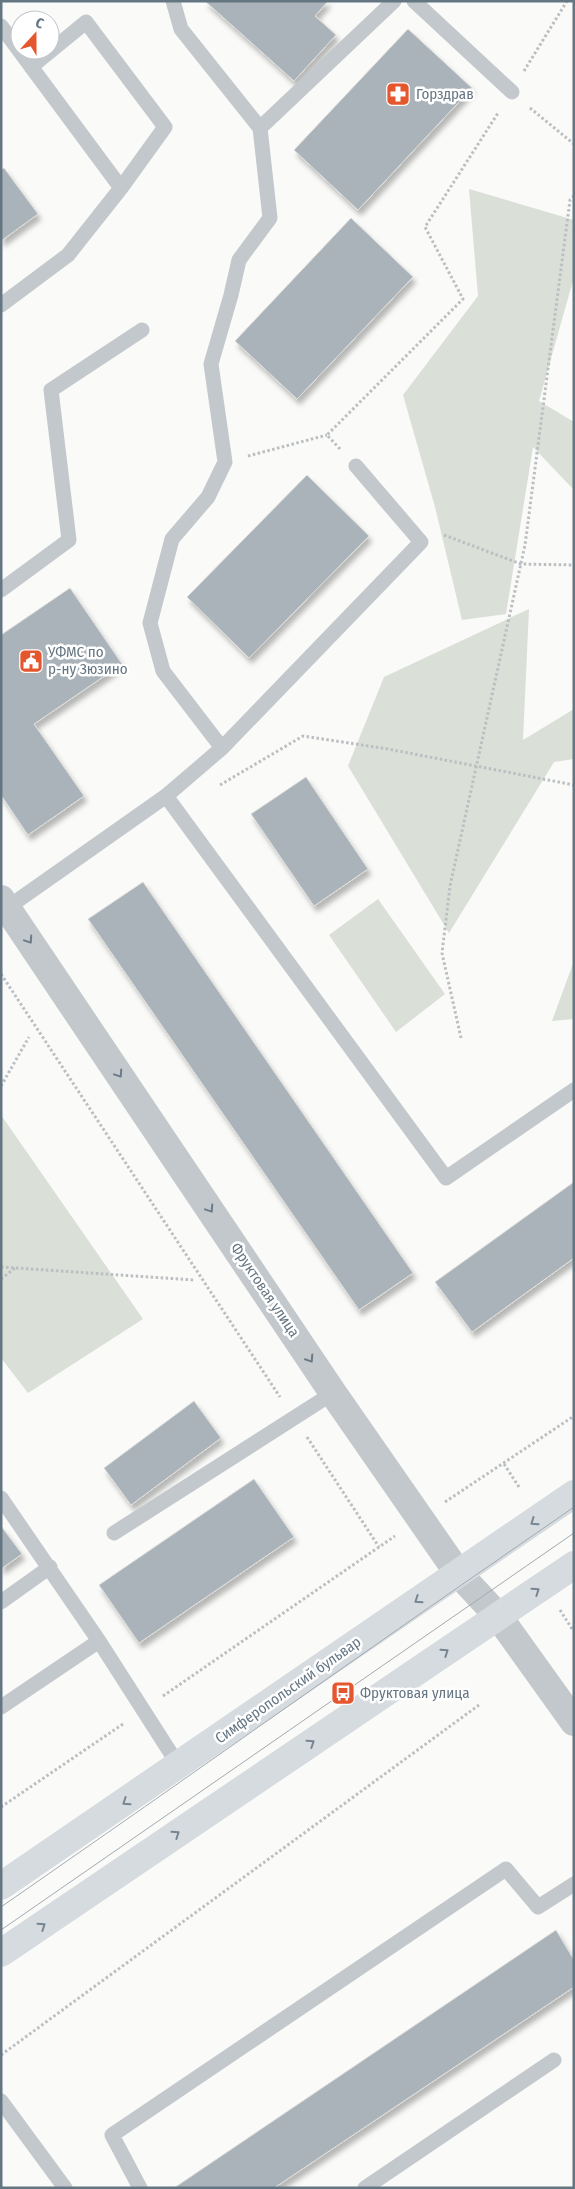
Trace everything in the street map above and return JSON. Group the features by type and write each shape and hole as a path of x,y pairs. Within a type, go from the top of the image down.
{"main road":[{"name":"Симферопольский бульвар","path":"1,1886 574,1494"},
{"path":"1,1953 574,1565"}],"street":[{"name":"Фруктовая улица","path":"4,904 333,1394 422,1518 458,1573 498,1616 574,1722"}],"lane":[{"path":"173,1 181,29 260,128 270,218 239,260 210,364 226,462 208,497 172,539 150,623 163,671 222,748"},
{"path":"260,128 394,1"},
{"path":"414,1 512,92"},
{"path":"1,305 68,255 121,188 165,127 86,22 31,67"},
{"path":"1,26 121,188"},
{"path":"1,590 69,540 51,390 142,330"},
{"path":"4,904 166,796 222,748 421,542 356,466"},
{"path":"166,796 446,1178 574,1090"},
{"path":"114,1532 333,1394"},
{"path":"1,1498 50,1567 179,1766"},
{"path":"1,1602 50,1567"},
{"path":"1,1707 98,1641"},
{"path":"140,2188 112,2135 506,1869 538,1907 574,1884"},
{"path":"365,2188 554,2060"},
{"path":"1,2101 65,2188"}],"path":[{"path":"226,462 327,435 463,299 425,227 512,92 567,1"},
{"path":"512,92 574,144"},
{"path":"461,1038 442,953 450,886 521,564 533,491 570,200 574,196"},
{"path":"327,435 356,466"},
{"path":"407,525 456,538 521,564 574,565"},
{"path":"220,785 303,736 388,749 476,768 574,785"},
{"path":"1,974 379,1547"},
{"path":"1,1086 29,1037"},
{"path":"1,1268 194,1280"},
{"path":"1,1278 15,1268"},
{"path":"1,1807 379,1547 574,1416"},
{"path":"504,1464 519,1487"},
{"path":"558,1605 574,1632"},
{"path":"1,2055 479,1705"}],"shaded area":[{"path":"469,189 574,220 574,277 539,401 574,422 574,490 533,447 506,614 462,620 435,507 403,395 478,296"},
{"path":"529,609 523,740 574,709 574,759 554,762 449,933 348,766 384,677"},
{"path":"378,899 445,994 396,1032 329,935"},
{"path":"574,961 574,1019 552,1021"},
{"path":"1,1115 143,1319 28,1393 1,1358"}],"building":[{"path":"205,1 328,1 315,16 336,35 294,81"},
{"path":"408,29 472,88 358,210 294,150"},
{"path":"4,168 38,214 1,241 1,170"},
{"path":"351,218 413,277 297,399 235,341"},
{"path":"307,475 369,536 249,658 187,597"},
{"path":"70,588 122,664 34,724 84,796 28,835 1,795 1,635"},
{"path":"306,777 368,869 314,906 251,814"},
{"path":"143,882 413,1273 359,1310 88,919"},
{"path":"574,1182 574,1258 472,1332 435,1282"},
{"path":"194,1401 221,1438 131,1505 104,1468"},
{"path":"254,1479 294,1537 139,1643 99,1585"},
{"path":"1,1526 22,1554 1,1569"},
{"path":"556,1930 574,1960 574,1987 274,2188 174,2188"}],"tram line":[{"path":"1,1907 574,1507"},
{"path":"1,1930 574,1533"}],"place":[{"name":"Горздрав","path":"398,94"},
{"name":"УФМС по р-ну Зюзино","path":"31,661"},
{"name":"Фруктовая улица","path":"343,1693"}]}
